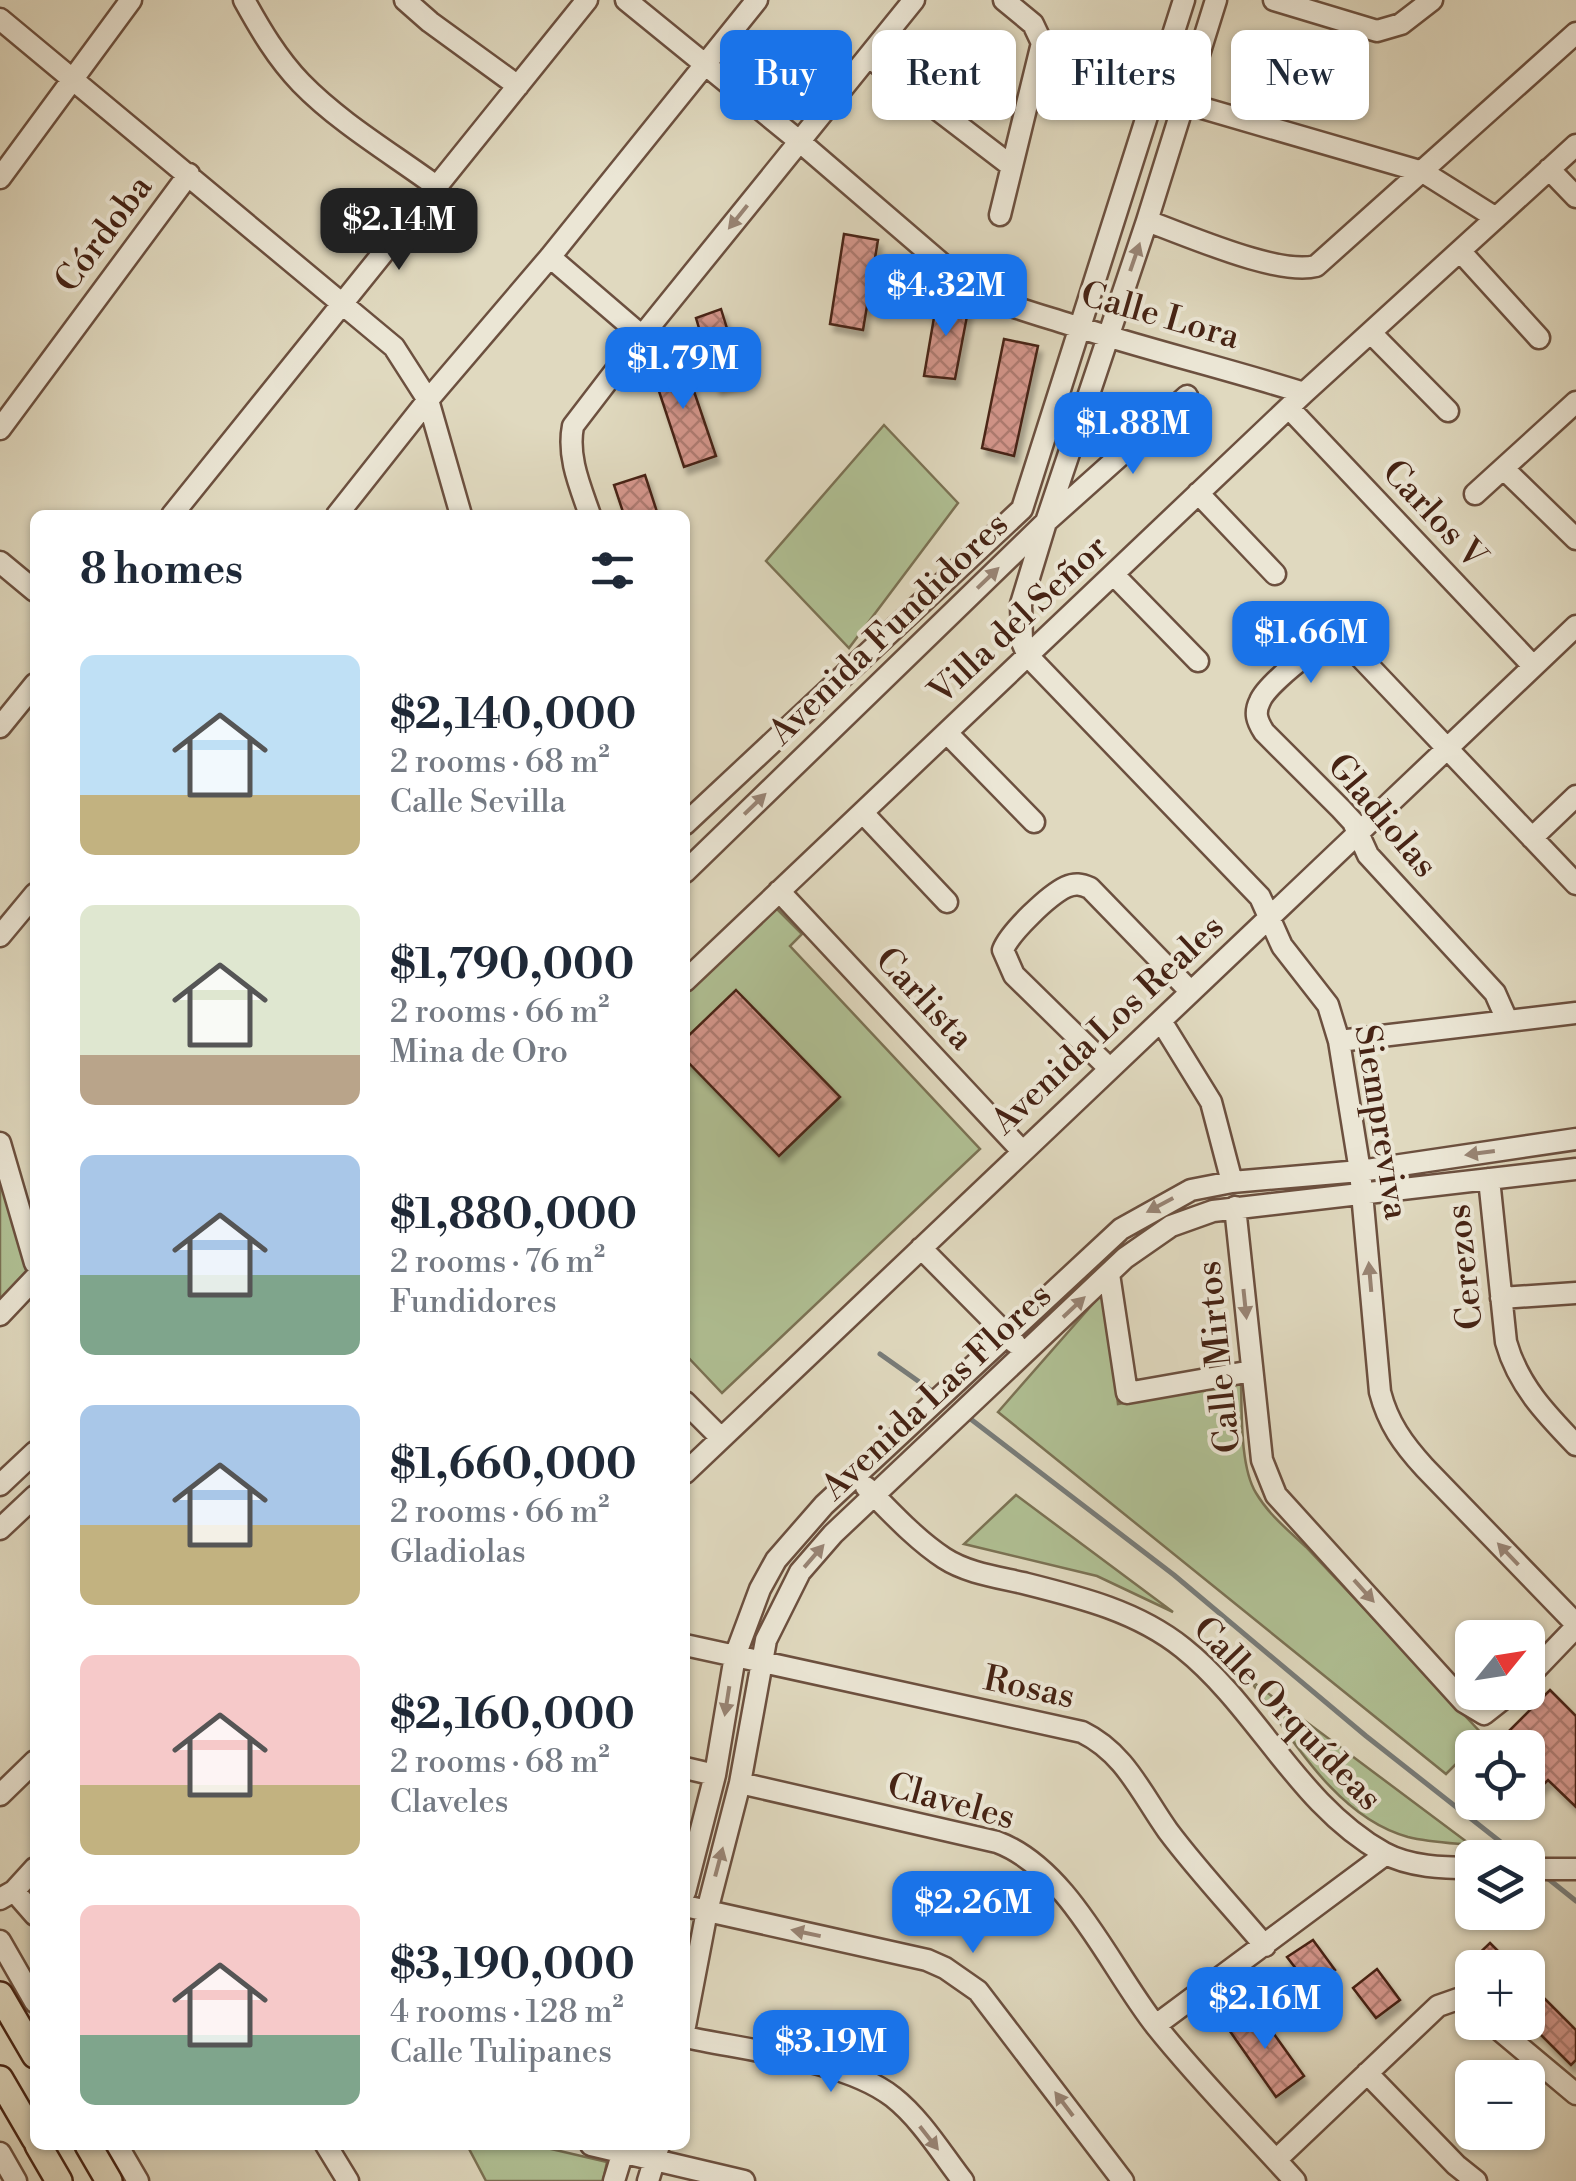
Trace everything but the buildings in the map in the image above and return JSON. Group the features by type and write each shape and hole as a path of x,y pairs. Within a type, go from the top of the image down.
{"main road":[{"path":"0,1995 30,2046"},
{"path":"0,2079 30,2130"},
{"path":"42,2150 60,2181"},
{"path":"91,2150 109,2181"}],"street":[{"path":"0,178 131,0"},
{"path":"244,0 265,38 298,81 344,120 436,186"},
{"path":"406,0 518,86"},
{"path":"176,510 587,0"},
{"name":"Calle Lora","path":"626,0 970,288 991,299 1107,338 1222,366 1304,393"},
{"path":"341,510 757,0"},
{"path":"588,510 573,463 573,426 914,0"},
{"path":"1000,215 1042,43 1034,24 1004,0"},
{"name":"Avenida Fundidores","path":"690,813 1022,509 1184,0"},
{"name":"Avenida Fundidores","path":"1207,30 1216,0"},
{"path":"1274,0 1378,31 1402,24 1432,0"},
{"path":"0,19 394,347 428,400 460,510"},
{"path":"1148,221 1263,261 1309,268 1330,256 1576,33"},
{"path":"869,57 1010,165"},
{"path":"1211,110 1423,172 1496,218"},
{"name":"Avenida Fundidores","path":"690,867 1046,522 1181,120"},
{"name":"Villa del Señor","path":"690,976 1288,408 1576,145"},
{"path":"1550,169 1576,197"},
{"name":"Córdoba","path":"0,429 189,174"},
{"path":"1460,252 1539,338"},
{"path":"550,258 642,336"},
{"path":"1372,333 1448,410"},
{"path":"1028,656 1022,642 1022,604 1046,522 1187,396"},
{"path":"1476,494 1576,402"},
{"name":"Carlos V","path":"1288,408 1533,666"},
{"path":"1504,469 1576,539"},
{"path":"1198,493 1274,574"},
{"path":"1022,509 1046,522"},
{"path":"0,562 30,586"},
{"path":"1114,574 1198,661"},
{"name":"Avenida Los Reales","path":"690,1468 1576,626"},
{"name":"Gladiolas","path":"1447,749 1358,652 1338,640 1322,644 1266,690 1256,718 1270,738 1342,808 1368,855 1495,993 1507,1020"},
{"name":"Siempreviva","path":"1028,656 1260,897 1282,946 1321,994 1340,1041 1360,1171 1380,1392 1386,1414 1404,1446 1576,1626"},
{"path":"0,727 30,690"},
{"path":"947,732 1034,822"},
{"path":"1447,749 1576,884"},
{"path":"1532,838 1576,796"},
{"path":"862,813 947,902"},
{"path":"1110,1069 1014,975 1003,950 1011,936 1057,893 1075,884 1090,888 1192,992"},
{"name":"Carlista","path":"780,892 1022,1151"},
{"path":"0,936 30,900"},
{"path":"1340,1041 1576,1013"},
{"path":"1161,1021 1211,1102 1232,1182"},
{"name":"Avenida Las Flores","path":"690,1872 715,1775 735,1656 760,1588 776,1560 855,1476 1121,1229 1190,1190 1232,1182 1360,1171 1576,1139"},
{"path":"0,1143 30,1246"},
{"name":"Avenida Las Flores","path":"690,1999 706,1911 740,1783 760,1662 766,1640 800,1572 833,1534 1109,1274 1142,1244 1171,1226 1236,1207 1576,1169"},
{"name":"Cerezos","path":"1488,1179 1512,1365 1541,1409 1576,1445"},
{"name":"Calle Mirtos","path":"1236,1207 1262,1460 1276,1495 1455,1692"},
{"path":"921,1248 1025,1354"},
{"path":"1109,1274 1127,1393 1252,1371"},
{"path":"0,1315 30,1283"},
{"path":"1501,1298 1576,1293"},
{"path":"690,1407 721,1438"},
{"path":"0,1485 30,1457"},
{"name":"Calle Orquídeas","path":"855,1476 945,1559 973,1571 1091,1600 1154,1628 1219,1680 1310,1791 1350,1829 1386,1854 1433,1868 1455,1868"},
{"path":"0,1528 30,1501"},
{"path":"1545,1659 1576,1626"},
{"name":"Rosas","path":"690,1647 1082,1732 1120,1759 1169,1832 1265,1946"},
{"path":"0,1795 30,1766"},
{"path":"690,1769 715,1775"},
{"name":"Claveles","path":"740,1783 1010,1847 1045,1874 1067,1898 1156,2025 1295,2181"},
{"path":"1156,2025 1386,1854"},
{"path":"1545,1869 1576,1869"},
{"path":"30,1873 7,1895 30,1911"},
{"path":"690,1907 927,1960 962,1978 978,1991 1123,2181"},
{"path":"0,1941 30,1993"},
{"path":"1276,2160 1438,2006 1455,2004"},
{"path":"690,2038 823,2067 876,2086 905,2107 963,2181"},
{"path":"1512,2040 1576,2094"},
{"path":"1368,2072 1476,2181"},
{"path":"120,2150 138,2181"},
{"path":"329,2150 348,2181"},
{"path":"614,2181 623,2150"},
{"path":"628,2150 654,2162 744,2181"},
{"path":"0,2154 16,2181"}],"green space":[{"path":"884,425 958,503 849,648 766,561"},
{"path":"776,908 802,934 790,946 980,1149 722,1393 690,1359 690,990"},
{"path":"0,1170 30,1261 30,1277 0,1303"},
{"path":"1105,1290 1118,1404 1241,1382 1244,1455 1261,1501 1455,1705 1455,1710 1478,1730 1455,1730 1455,1765 1446,1774 998,1412"},
{"path":"1016,1495 1173,1612 1097,1576 964,1544"},
{"path":"1249,1679 1464,1840 1455,1840 1455,1843 1431,1841 1382,1827 1337,1793 1299,1749"},
{"path":"470,2150 555,2150 607,2162 603,2181 486,2181"}],"waterway":[{"path":"880,1354 935,1393"},
{"path":"968,1417 1174,1575 1366,1736 1498,1840"},
{"path":"1546,1877 1576,1901"}]}
